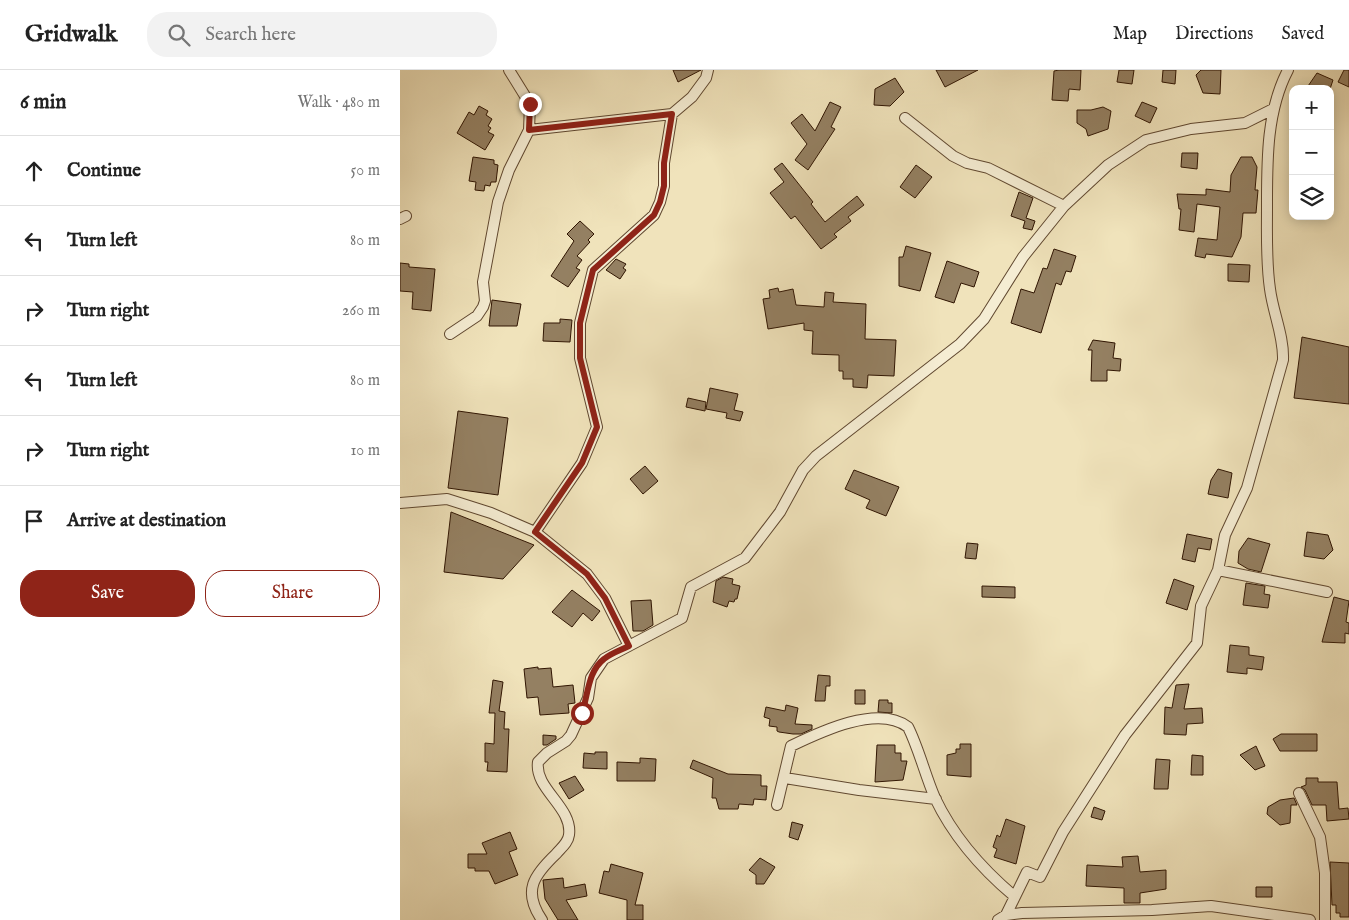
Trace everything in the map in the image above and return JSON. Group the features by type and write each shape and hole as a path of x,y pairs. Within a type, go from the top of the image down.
{"street":[{"path":"450,334 477,316 483,307 485,301 483,282 498,202 509,170 529,130 530,104 509,70"},
{"path":"529,130 672,114 692,97 706,78 708,70"},
{"path":"1002,918 1027,872 1040,877 1063,832 1125,735 1197,643 1201,606 1218,570 1225,536 1247,488 1283,360 1284,347 1270,291 1266,249 1267,169 1273,109 1288,70"},
{"path":"542,920 532,900 532,885 542,867 567,842 569,832 563,813 538,776 538,762 571,735 588,698 591,678 596,668 604,659 682,618 691,587 745,558 780,512 804,470 816,456 960,344 984,319 1022,257 1064,206 1108,165 1146,140 1191,129 1245,123 1273,109"},
{"path":"535,532 582,463 597,427 580,358 580,323 593,270 644,225 657,209 664,186 664,163 672,114"},
{"path":"905,118 953,156 968,163 988,168 1064,206"},
{"path":"400,503 447,499 491,513 535,532 587,574 605,598 629,646"},
{"path":"1218,570 1327,592"},
{"path":"777,805 785,778 786,762 791,746 858,720 877,718 901,722 908,726 936,799 960,839 974,858 1014,896"},
{"path":"785,778 859,790 936,799"},
{"path":"1299,793 1320,837 1325,873 1325,920"},
{"path":"1002,918 1022,912 1212,906 1310,920"}],"building":[{"path":"673,70 701,70 678,82"},
{"path":"936,70 978,70 945,87"},
{"path":"1081,70 1080,90 1069,89 1068,101 1052,100 1054,71"},
{"path":"1119,70 1134,70 1132,84 1117,82"},
{"path":"1163,70 1176,70 1175,84 1162,82"},
{"path":"1201,70 1221,70 1220,94 1203,93 1196,75"},
{"path":"1344,70 1349,70 1349,87 1338,82"},
{"path":"1317,73 1333,80 1331,85 1309,85"},
{"path":"895,78 904,92 890,106 874,105 875,89"},
{"path":"830,102 841,107 831,127 835,129 808,170 795,160 807,144 791,123 802,114 815,131"},
{"path":"1142,102 1157,108 1150,123 1135,116"},
{"path":"479,106 488,111 486,115 492,119 488,126 491,128 488,132 494,135 485,150 457,133 469,112 474,115"},
{"path":"1103,107 1111,111 1108,129 1088,136 1086,129 1077,123 1077,110 1091,110"},
{"path":"1182,153 1198,153 1197,169 1181,167"},
{"path":"473,157 494,160 494,164 498,165 496,182 491,182 490,186 485,185 484,191 475,190 476,182 469,181"},
{"path":"1241,157 1252,157 1257,167 1256,213 1243,213 1241,237 1232,257 1206,254 1205,258 1195,256 1198,238 1217,240 1220,207 1197,204 1194,232 1179,230 1181,209 1179,209 1177,194 1206,195 1206,189 1230,192 1231,175"},
{"path":"782,163 813,202 811,204 825,222 857,196 864,205 848,217 851,221 834,234 837,237 821,249 795,216 791,219 770,193 784,182 774,169"},
{"path":"916,165 932,177 915,198 900,187"},
{"path":"1019,192 1033,198 1026,218 1035,221 1032,230 1023,228 1025,221 1011,216"},
{"path":"580,221 594,234 588,240 590,242 577,256 582,260 576,268 580,270 568,287 551,276 574,241 567,234"},
{"path":"906,246 931,253 920,291 899,286 899,257 903,257"},
{"path":"1054,249 1076,256 1071,272 1066,271 1061,285 1056,283 1041,333 1011,323 1021,289 1034,293 1043,268 1047,269"},
{"path":"616,259 626,264 623,268 626,270 620,279 606,270"},
{"path":"947,261 979,272 974,287 961,283 954,303 935,297"},
{"path":"400,263 409,264 409,267 435,269 431,311 412,309 413,292 400,291"},
{"path":"1228,264 1250,265 1249,282 1228,281"},
{"path":"778,288 779,292 793,289 796,305 824,307 825,292 834,293 833,302 866,304 865,339 896,340 894,376 868,375 867,388 853,387 853,379 843,379 843,371 839,371 839,355 812,354 813,331 804,330 804,323 768,329 763,299 770,298 769,290"},
{"path":"492,300 521,304 517,326 489,326"},
{"path":"560,319 572,320 570,342 543,341 544,323 560,323"},
{"path":"1302,337 1349,347 1349,404 1294,398"},
{"path":"1093,340 1115,343 1113,358 1121,359 1120,371 1107,370 1107,381 1091,381 1092,350 1088,350"},
{"path":"710,388 738,394 734,410 743,412 740,421 726,418 727,413 706,409"},
{"path":"688,398 706,402 705,411 686,407"},
{"path":"458,411 508,418 498,495 448,488"},
{"path":"645,466 658,481 643,494 630,479"},
{"path":"1218,469 1232,473 1228,498 1208,494 1211,480"},
{"path":"854,470 899,487 886,516 866,508 870,500 845,489"},
{"path":"451,512 534,545 503,579 444,572"},
{"path":"1307,532 1328,535 1333,550 1324,559 1304,556"},
{"path":"1187,534 1212,539 1210,550 1198,548 1195,562 1182,559"},
{"path":"1248,538 1270,544 1261,572 1248,569 1238,563 1239,551"},
{"path":"967,543 978,544 976,559 965,558"},
{"path":"723,577 733,579 732,584 740,586 737,599 734,602 729,601 727,607 713,602 716,581"},
{"path":"1174,579 1194,586 1187,610 1166,603"},
{"path":"1246,583 1265,586 1264,594 1270,595 1268,608 1243,605"},
{"path":"982,586 1015,587 1015,598 982,597"},
{"path":"572,590 600,611 592,621 583,613 572,627 552,612"},
{"path":"1334,597 1349,601 1346,622 1349,623 1349,634 1345,633 1345,643 1322,642"},
{"path":"651,600 653,625 643,631 633,631 631,601"},
{"path":"1230,645 1249,647 1249,655 1264,657 1262,670 1247,668 1247,674 1227,672"},
{"path":"538,667 538,669 551,668 553,687 573,685 575,703 568,704 569,713 540,715 538,697 527,698 524,669"},
{"path":"818,675 830,676 830,686 826,686 825,701 815,701"},
{"path":"493,680 503,682 499,711 505,712 504,729 509,729 507,772 487,771 488,762 485,762 485,743 494,744 495,713 489,713"},
{"path":"1189,684 1184,709 1202,708 1203,723 1187,724 1186,735 1164,734 1165,707 1172,708 1176,685"},
{"path":"855,690 865,690 865,704 855,704"},
{"path":"879,700 888,700 888,703 892,703 892,713 878,712"},
{"path":"786,705 798,708 795,724 812,725 812,729 801,734 793,734 779,732 777,727 769,726 770,719 764,717 766,707 785,711"},
{"path":"1281,734 1317,734 1317,751 1280,751 1273,739"},
{"path":"543,735 556,736 556,739 547,745 543,745"},
{"path":"960,744 971,744 971,777 947,775 947,755 956,753 956,749 960,749"},
{"path":"877,745 895,745 895,753 901,753 901,761 907,761 903,780 875,782"},
{"path":"1256,746 1265,766 1255,770 1240,755"},
{"path":"595,752 607,752 607,769 583,768 584,753 595,754"},
{"path":"1192,755 1203,756 1203,775 1191,775"},
{"path":"640,758 656,759 655,781 617,781 617,762 640,763"},
{"path":"1156,759 1170,760 1168,789 1154,789"},
{"path":"693,760 728,774 761,775 761,786 767,786 766,800 754,799 753,805 739,804 738,809 719,809 716,798 712,798 713,778 690,768"},
{"path":"575,776 584,790 569,799 559,783"},
{"path":"1306,778 1318,778 1318,782 1337,782 1339,809 1348,808 1349,819 1327,821 1326,805 1312,805 1305,790 1301,787 1306,785"},
{"path":"1294,798 1297,805 1291,805 1290,823 1280,825 1267,814 1268,807 1280,800"},
{"path":"1094,807 1105,811 1102,820 1091,817"},
{"path":"1006,819 1025,826 1016,864 994,857 997,849 993,847 997,835 1000,837"},
{"path":"792,822 803,825 798,840 789,837"},
{"path":"510,832 517,849 509,852 518,875 495,884 489,871 475,871 475,868 468,868 468,854 487,854 482,843"},
{"path":"1138,856 1140,872 1166,870 1166,889 1140,893 1140,903 1124,903 1124,888 1086,886 1087,865 1123,867 1122,857"},
{"path":"760,858 775,867 764,884 756,884 756,875 749,870"},
{"path":"1330,862 1349,863 1349,917 1340,917 1340,913 1336,913 1336,905 1332,905"},
{"path":"611,864 643,873 635,905 643,905 643,920 627,920 627,900 599,893 604,871 609,872"},
{"path":"563,878 564,888 585,884 587,896 566,900 578,920 558,920 545,899 543,880"},
{"path":"1256,887 1272,887 1272,897 1256,897"}],"route":[{"path":"530,104 529,130 565,125 634,120 672,114 664,163 664,186 654,215 603,259 593,270 587,288 580,323 580,358 586,385 594,408 597,427 582,463 535,532 587,574 605,598 629,646 604,659 596,668 591,678 588,698 582,713"}]}
